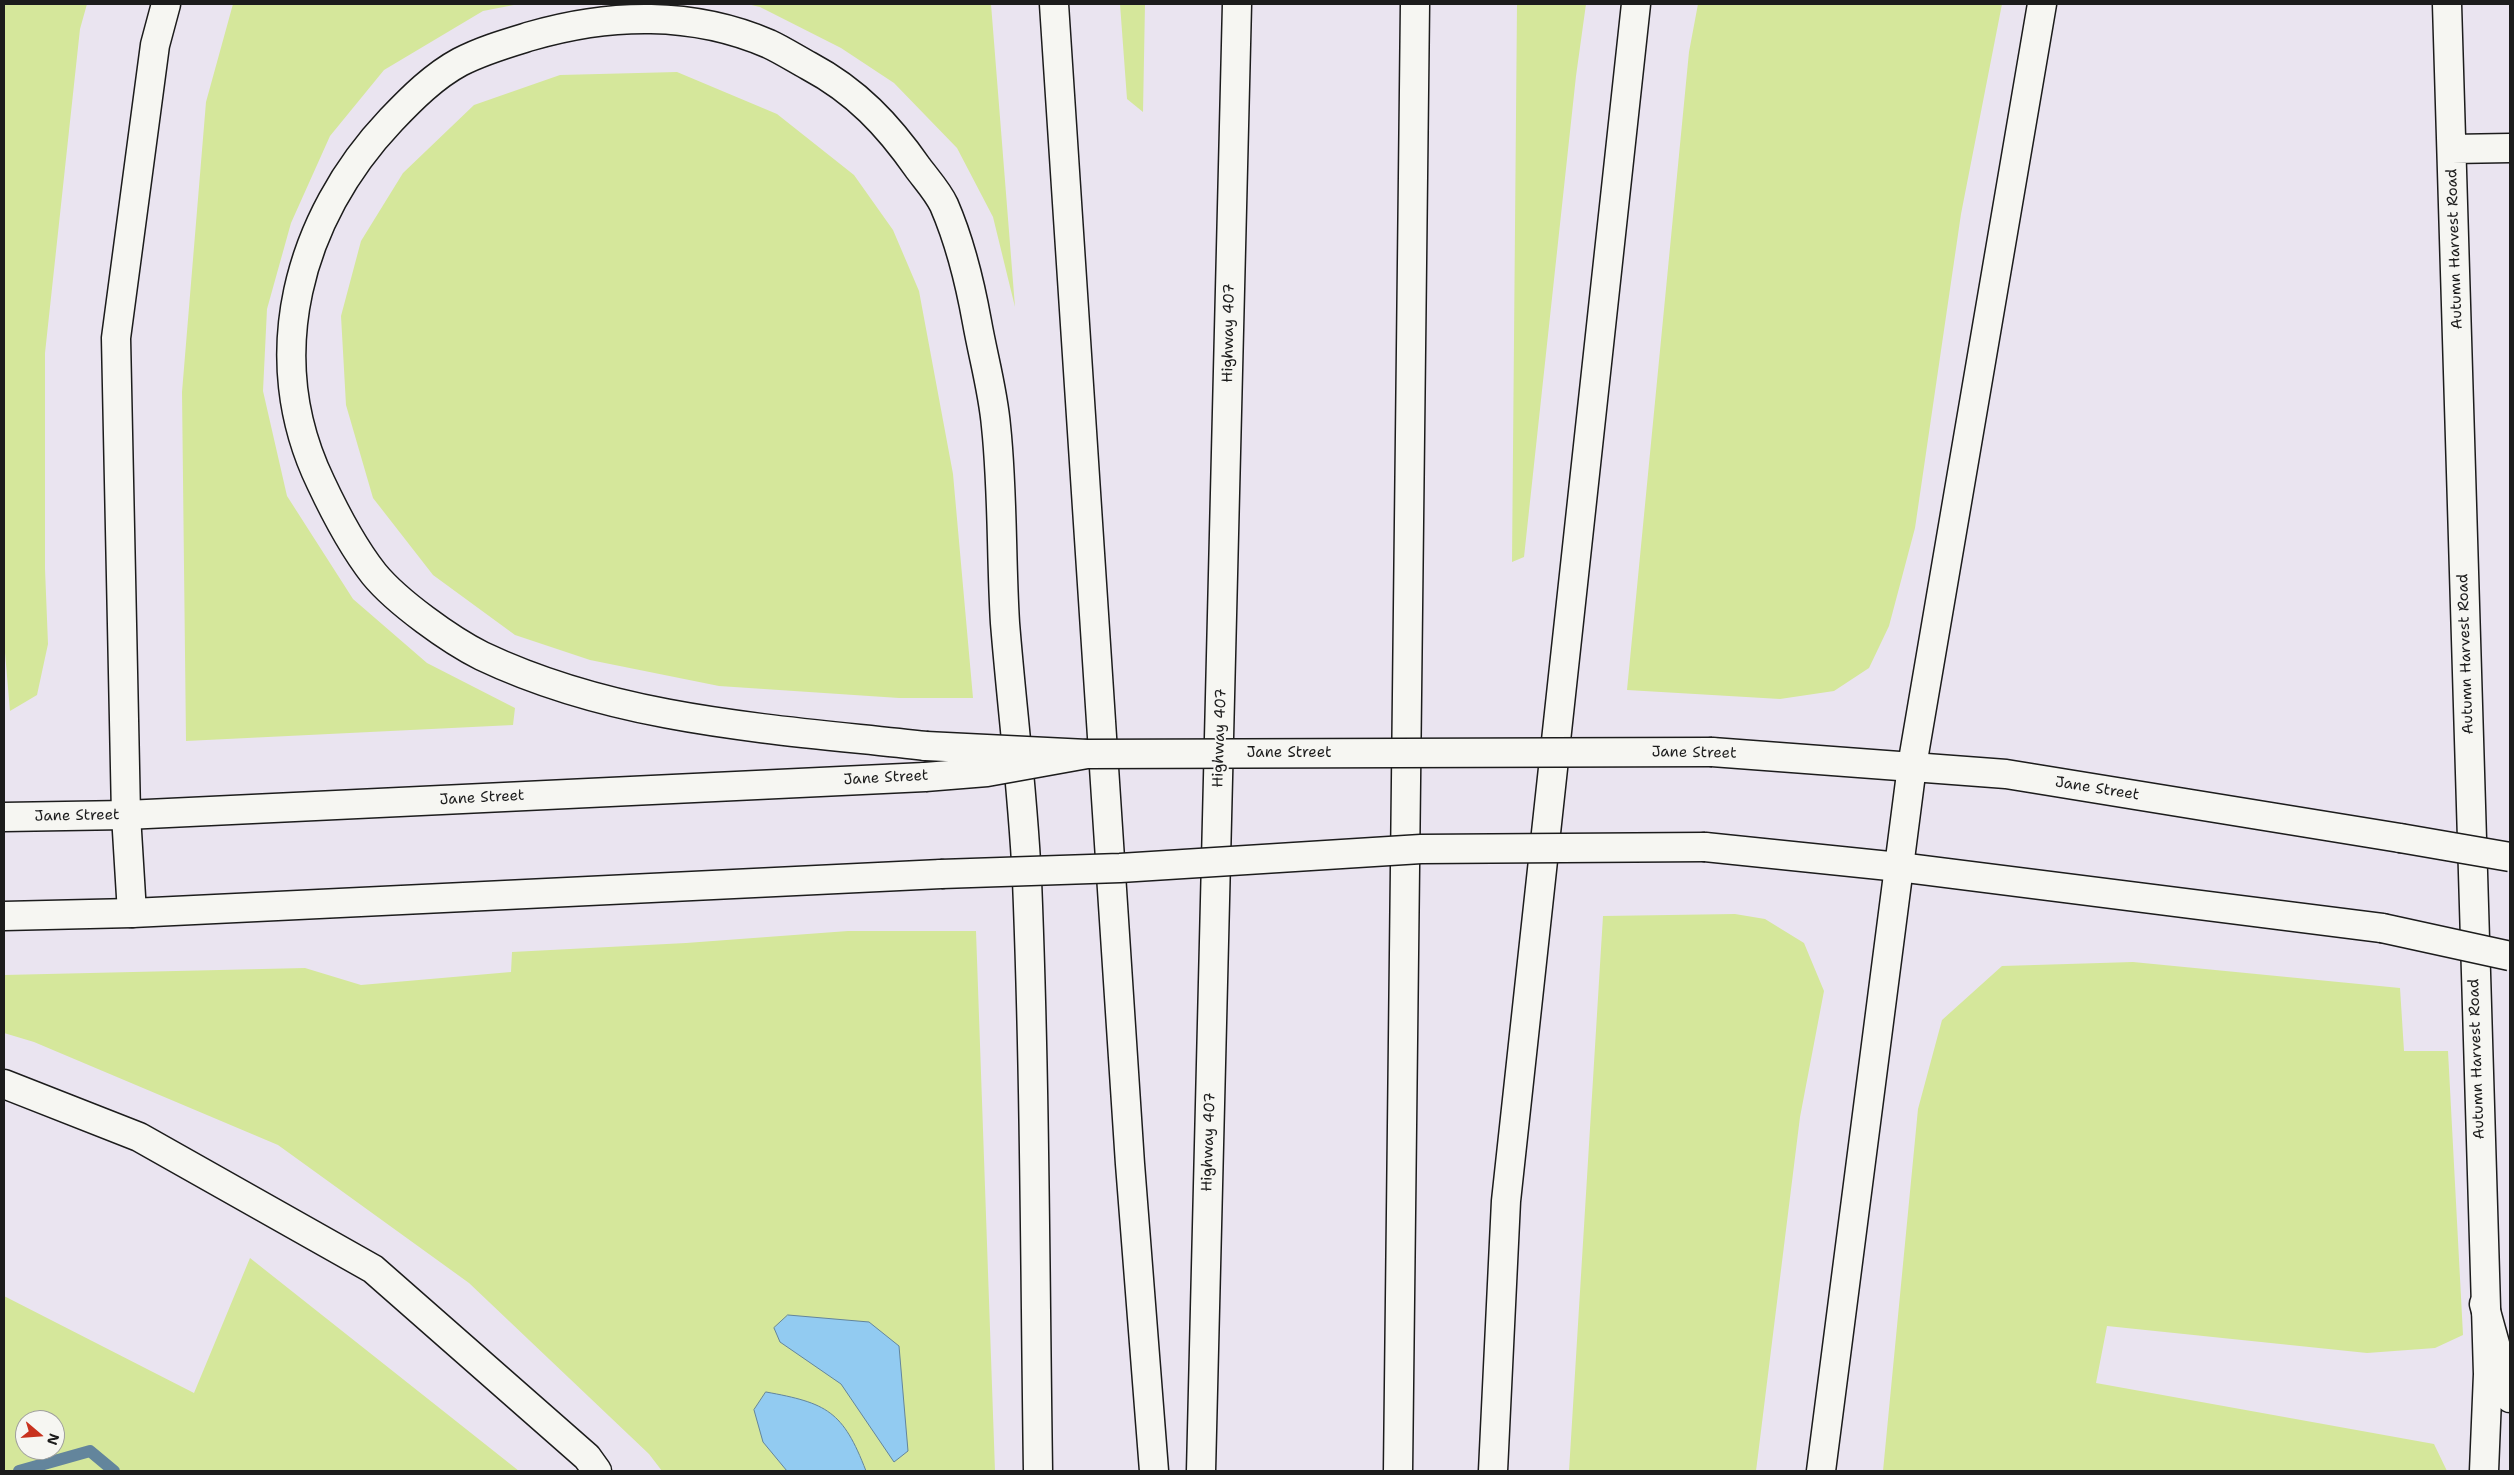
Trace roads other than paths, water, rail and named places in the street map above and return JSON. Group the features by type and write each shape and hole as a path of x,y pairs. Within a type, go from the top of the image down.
{"main road":[{"path":"132,913 126,815 116,338 155,45 166,4"},
{"path":"1054,4 1130,1154 1154,1471"},
{"name":"Highway 407","path":"1201,1471 1236,4"},
{"path":"1398,1471 1415,4"},
{"path":"1492,1471 1506,1201 1636,4"},
{"path":"1820,1471 1912,766 2042,4"},
{"name":"Autumn Harvest Road","path":"2447,4 2484,1304"},
{"path":"1038,1471 1027,874 1005,616 996,423 970,282 942,201 894,133 864,102 824,74 766,43 711,26 658,17 606,20 555,29 504,44 458,63 419,91 365,148 332,198 306,258 293,314 291,374 308,457 342,528 378,579 438,630 476,653 587,696 668,714 926,746 1087,754"},
{"path":"2452,149 2510,148"},
{"name":"Jane Street","path":"4,817 126,815 925,776 987,772 1087,754 1712,752 2006,774 2510,857"},
{"path":"4,916 132,913 940,874 1120,868 1421,849 1705,847 1899,867 2382,928 2510,956"},
{"path":"4,1084 139,1137 373,1269 587,1457 597,1471"},
{"path":"2484,1304 2510,1398"},
{"path":"2484,1304 2488,1374 2484,1471"}],"water":[{"path":"788,1315 869,1322 899,1346 908,1451 894,1462 841,1384 780,1342 774,1328"},
{"path":"766,1392 804,1401 830,1413 849,1435 866,1471 787,1471 763,1442 754,1410"}],"waterway":[{"path":"19,1471 90,1451 114,1471"}]}
